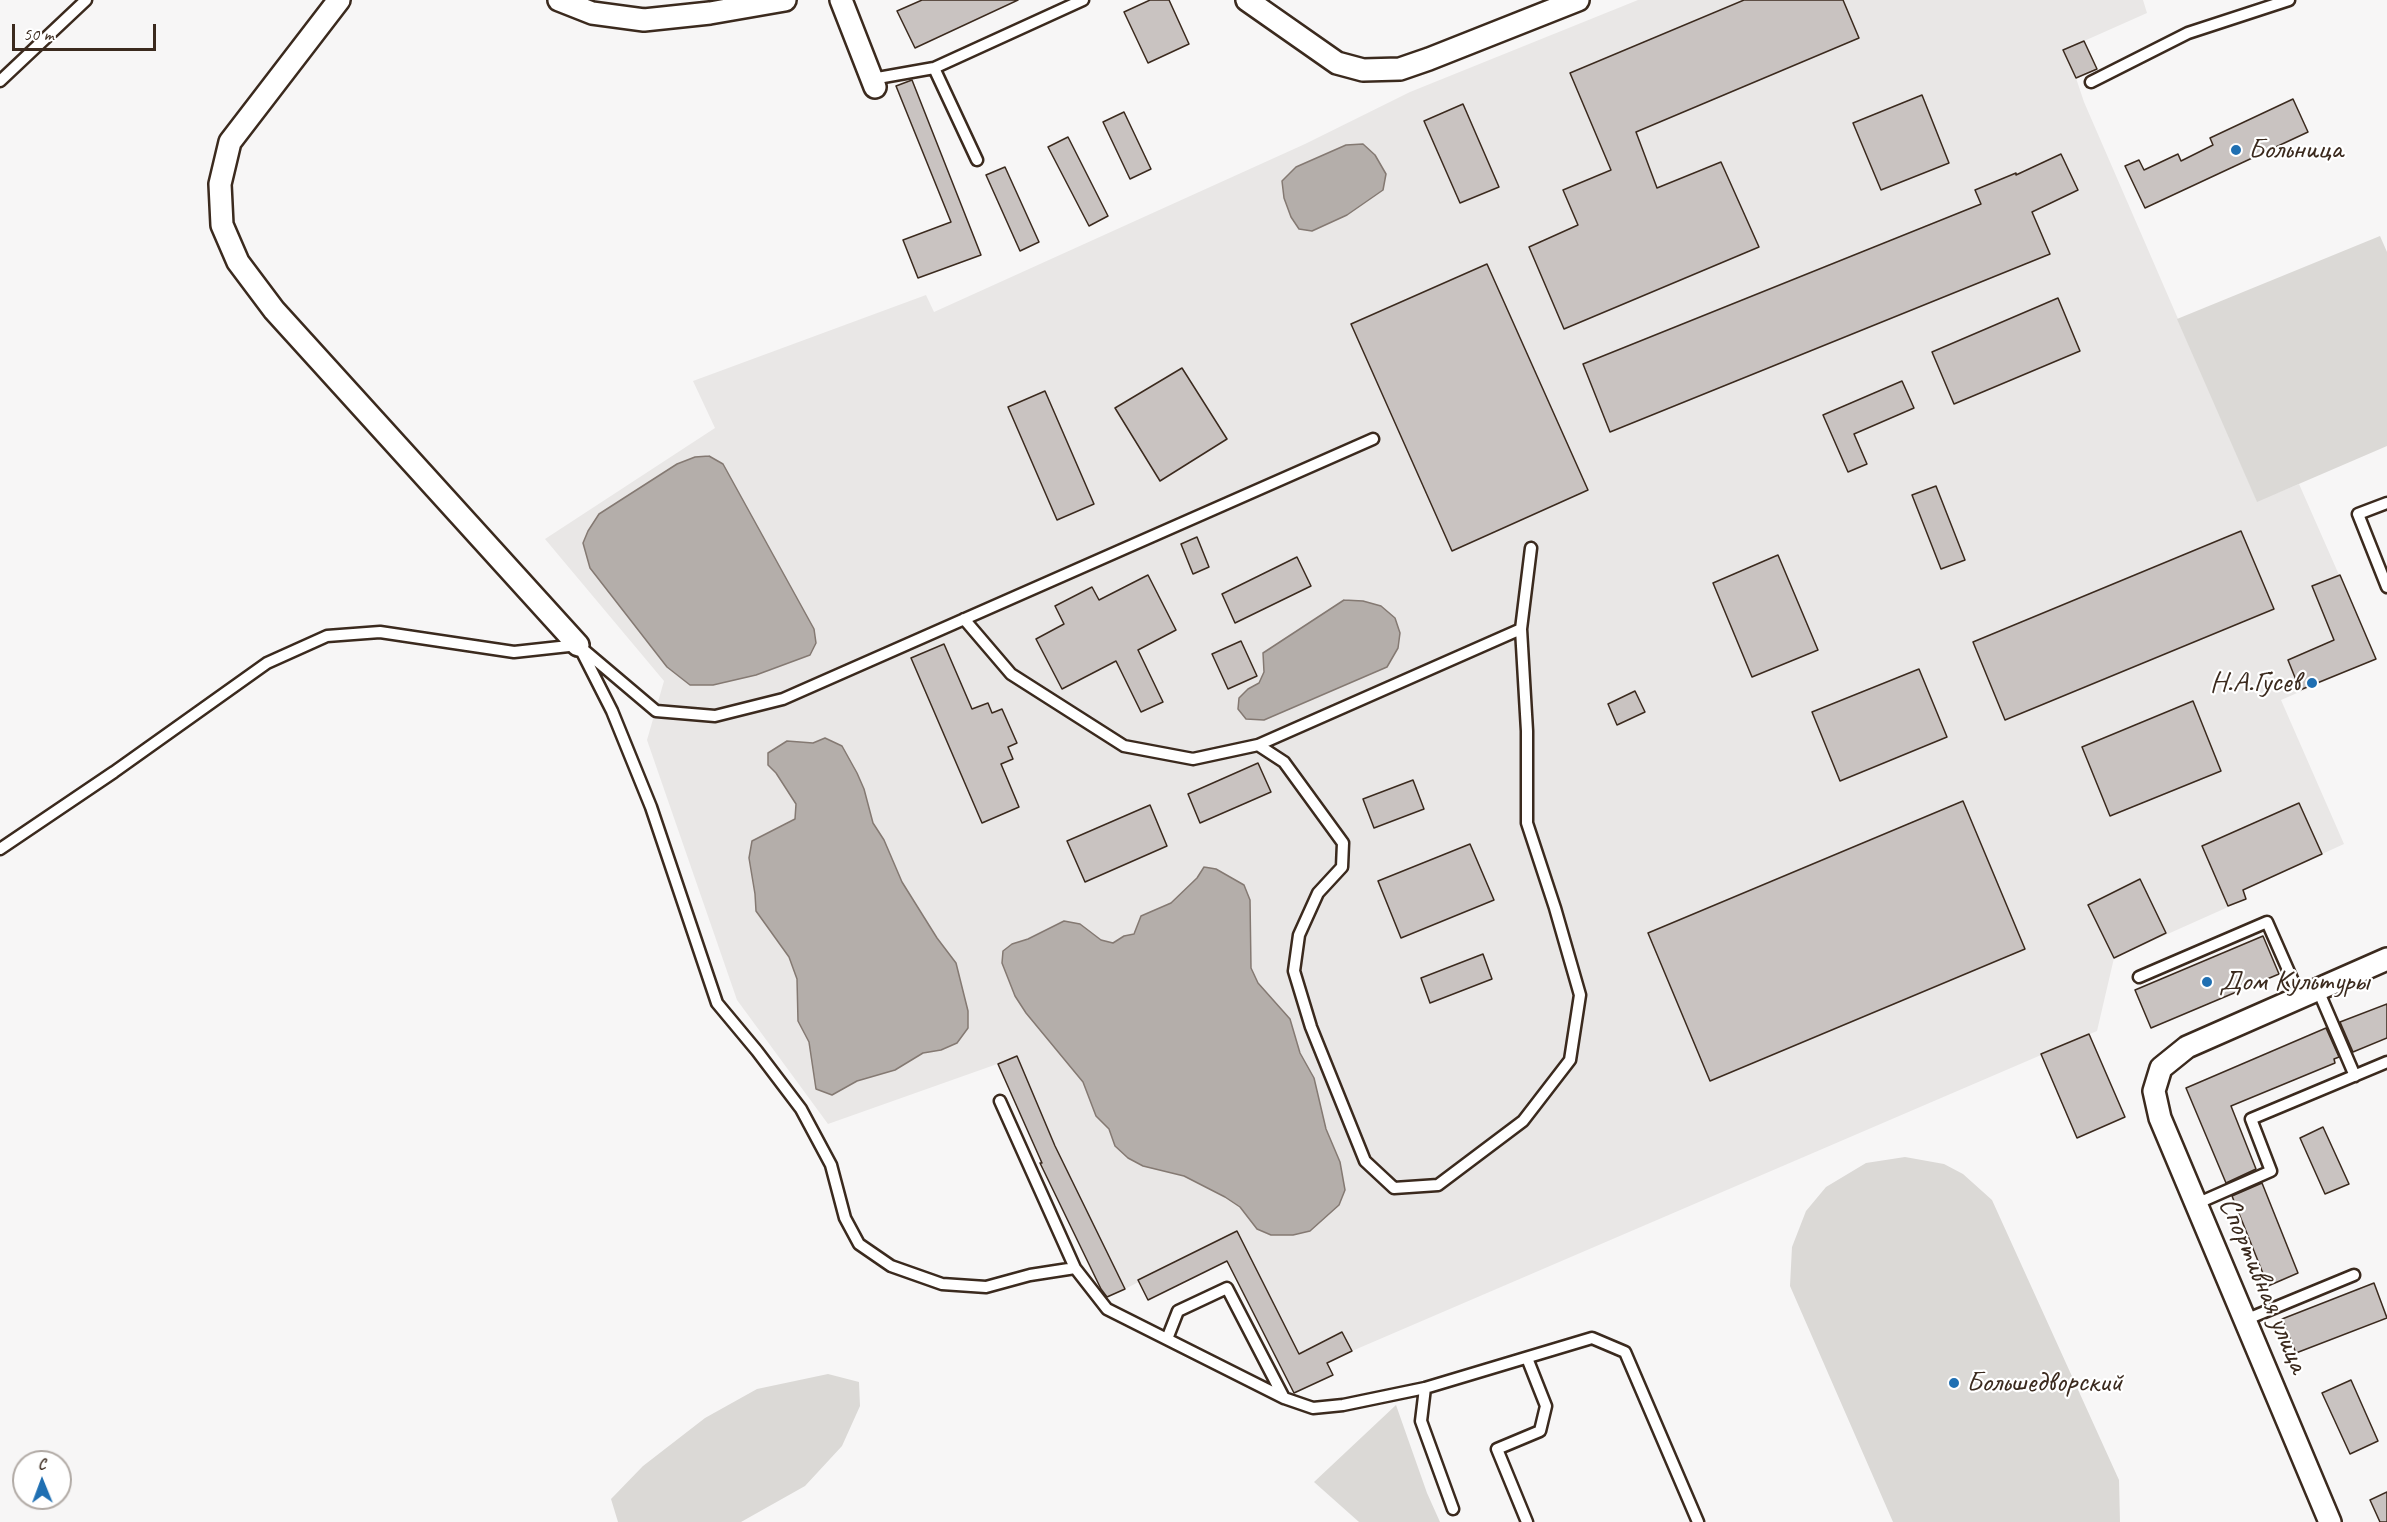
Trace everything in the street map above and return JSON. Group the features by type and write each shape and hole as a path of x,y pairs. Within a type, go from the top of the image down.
{"street":[{"path":"339,0 230,142 220,184 222,225 238,262 274,310 578,645"},
{"path":"559,0 592,13 644,20 710,13 785,0"},
{"path":"842,0 873,83"},
{"path":"1247,0 1337,63 1363,70 1400,69 1420,63 1578,0"},
{"path":"2309,994 2387,959"},
{"name":"Спортивная улица","path":"2309,994 2187,1047 2161,1068 2154,1091 2160,1118 2330,1522"}],"lane":[{"path":"0,81 86,0"},
{"path":"873,83 934,68 1083,0"},
{"path":"2091,82 2188,33 2289,0"},
{"path":"934,68 977,160"},
{"path":"0,849 267,663 327,636 380,632 514,652 578,645 656,711 715,716 783,699 1373,439"},
{"path":"2387,503 2358,514 2387,587"},
{"path":"1258,745 1284,762 1343,843 1342,867 1318,893 1299,935 1294,971 1311,1027 1356,1140 1365,1161 1394,1188 1438,1185 1524,1121 1570,1060 1580,995 1527,823 1527,731 1521,629 1531,548"},
{"path":"964,619 1011,674 1124,746 1193,759 1258,745 1521,629"},
{"path":"578,645 612,711 651,807 717,1003 801,1109 831,1165 844,1218 859,1244 891,1266 942,1284 986,1287 1030,1275 1075,1268"},
{"path":"2139,977 2266,922 2355,1076"},
{"path":"2196,1204 2271,1171 2251,1119 2387,1062"},
{"path":"1000,1101 1075,1268 1107,1309 1284,1398 1313,1408 1343,1405 1425,1388 1592,1338 1625,1352 1698,1522"},
{"path":"2245,1320 2354,1275"},
{"path":"1167,1340 1178,1311 1227,1288 1284,1398"},
{"path":"1527,1358 1546,1406 1540,1431 1497,1449 1527,1522"},
{"path":"1425,1388 1421,1421 1453,1509"}],"shaded area":[{"path":"1638,0 2143,0 2147,13 2084,41 2097,69 2076,78 2084,102 2257,501 2299,484 2376,659 2281,700 2344,844 2243,890 2246,899 2114,958 2097,1031 1352,1351 1342,1332 1299,1354 1237,1231 1125,1289 1059,1154 1017,1057 828,1124 737,1000 647,740 664,681 545,539 715,428 693,381 926,295 934,312 1305,144 1410,92"},
{"path":"1363,144 1375,155 1386,174 1383,190 1347,215 1312,231 1299,229 1291,217 1284,198 1282,181 1296,167 1346,145"},
{"path":"2380,236 2387,252 2387,446 2257,502 2177,319"},
{"path":"709,456 723,464 814,629 816,643 810,655 756,675 713,685 690,685 667,667 590,568 583,543 599,514 677,464 695,457"},
{"path":"1344,600 1363,601 1381,606 1395,618 1400,633 1398,648 1387,667 1264,720 1246,719 1238,709 1239,698 1259,683 1264,672 1263,653"},
{"path":"825,738 842,746 857,773 873,823 884,840 902,882 937,938 956,963 968,1011 968,1028 957,1043 941,1050 923,1053 895,1070 857,1081 832,1095 816,1089 809,1042 798,1021 797,979 789,957 756,911 749,858 752,841 795,819 796,804 776,773 768,765 768,753 787,741 813,743"},
{"path":"1204,867 1216,869 1244,885 1250,900 1251,968 1258,983 1290,1019 1300,1053 1314,1078 1326,1129 1340,1162 1345,1190 1339,1205 1310,1231 1293,1235 1271,1235 1257,1229 1240,1207 1225,1197 1184,1176 1143,1166 1128,1158 1115,1146 1109,1129 1096,1116 1083,1082 1026,1013 1015,996 1002,963 1003,951 1012,944 1028,939 1064,921 1080,924 1101,940 1113,943 1124,936 1134,934 1141,916 1171,903 1197,878"},
{"name":"Большедворский","path":"1905,1157 1944,1164 1963,1174 1992,1200 2119,1480 2120,1522 1893,1522 1790,1286 1792,1247 1806,1211 1826,1187 1866,1163"},
{"path":"828,1374 859,1382 860,1406 842,1446 805,1486 741,1522 618,1522 611,1499 643,1466 705,1418 757,1389"},
{"path":"1396,1405 1427,1493 1440,1522 1359,1522 1314,1482"}],"building":[{"path":"922,0 1018,0 915,48 897,11"},
{"path":"1150,0 1169,0 1189,44 1148,63 1124,12"},
{"path":"1744,0 1843,0 1859,38 1636,132 1657,188 1721,162 1759,247 1564,329 1529,247 1578,225 1563,190 1611,170 1570,73"},
{"path":"2084,41 2097,69 2076,78 2063,50"},
{"path":"912,80 981,255 918,278 903,240 951,222 896,86"},
{"path":"1922,95 1949,163 1881,190 1853,123"},
{"name":"Больница","path":"2293,99 2308,132 2145,208 2125,166 2139,160 2144,170 2178,154 2181,161 2213,145 2210,138"},
{"path":"1463,104 1499,187 1460,203 1424,121"},
{"path":"1124,112 1151,169 1130,179 1103,122"},
{"path":"1068,137 1108,216 1089,226 1048,147"},
{"path":"2061,154 2078,190 2032,212 2050,254 1610,432 1583,364 1981,204 1975,190 2016,173 2016,175"},
{"path":"1005,167 1039,242 1020,251 986,175"},
{"path":"1487,264 1588,490 1452,551 1351,324"},
{"path":"2058,298 2080,351 1954,404 1932,352"},
{"path":"1182,368 1227,439 1160,481 1115,408"},
{"path":"1902,381 1914,408 1854,434 1867,464 1848,472 1823,415"},
{"path":"1045,391 1094,504 1057,520 1008,407"},
{"path":"1936,486 1965,560 1941,569 1912,495"},
{"path":"2241,531 2274,609 2005,720 1973,642"},
{"path":"1197,537 1209,567 1193,574 1181,544"},
{"path":"1778,555 1818,650 1752,677 1713,583"},
{"path":"1297,557 1311,586 1235,623 1222,594"},
{"path":"1148,575 1176,630 1138,650 1163,702 1141,712 1116,661 1062,689 1036,639 1064,624 1055,606 1092,587 1099,600"},
{"path":"2340,575 2376,659 2300,690 2288,660 2334,640 2312,586"},
{"path":"1241,641 1257,676 1228,689 1212,654"},
{"path":"944,644 972,709 988,703 992,713 1002,709 1017,743 1008,747 1013,759 1001,764 1019,807 982,823 911,658"},
{"path":"1919,669 1947,737 1840,781 1812,712"},
{"path":"1635,691 1645,712 1617,725 1608,704"},
{"path":"2193,701 2221,771 2110,816 2082,747"},
{"path":"1258,763 1271,792 1200,823 1188,794"},
{"path":"1413,780 1424,809 1374,828 1363,799"},
{"path":"1963,801 2025,949 1710,1081 1648,933"},
{"path":"2299,803 2322,854 2243,890 2246,899 2228,906 2202,846"},
{"path":"1150,805 1167,846 1085,882 1067,841"},
{"path":"1470,844 1494,900 1401,938 1378,881"},
{"path":"2140,879 2166,933 2114,958 2088,905"},
{"name":"Дом Культуры","path":"2263,936 2279,974 2151,1028 2135,990"},
{"path":"1483,954 1492,979 1430,1003 1421,978"},
{"path":"2387,1004 2387,1038 2353,1052 2340,1022"},
{"path":"2326,1028 2339,1057 2334,1059 2335,1063 2231,1106 2256,1169 2226,1183 2186,1088"},
{"path":"2089,1034 2125,1117 2077,1138 2041,1054"},
{"path":"1017,1056 1055,1146 1125,1289 1107,1297 1040,1163 1042,1163 998,1064"},
{"path":"2323,1127 2349,1184 2325,1194 2300,1138"},
{"path":"2262,1183 2298,1273 2268,1286 2232,1196"},
{"path":"1237,1231 1299,1354 1342,1332 1352,1351 1327,1363 1333,1375 1294,1393 1227,1261 1148,1300 1138,1280"},
{"path":"2374,1283 2387,1318 2296,1353 2282,1319"},
{"path":"2351,1380 2378,1441 2350,1454 2322,1393"},
{"path":"2387,1492 2387,1522 2380,1522 2370,1500"}],"place":[{"name":"Больница","path":"2236,150"},
{"name":"Н.А.Гусев","path":"2312,683"},
{"name":"Дом Культуры","path":"2207,982"},
{"name":"Большедворский","path":"1954,1383"}]}
